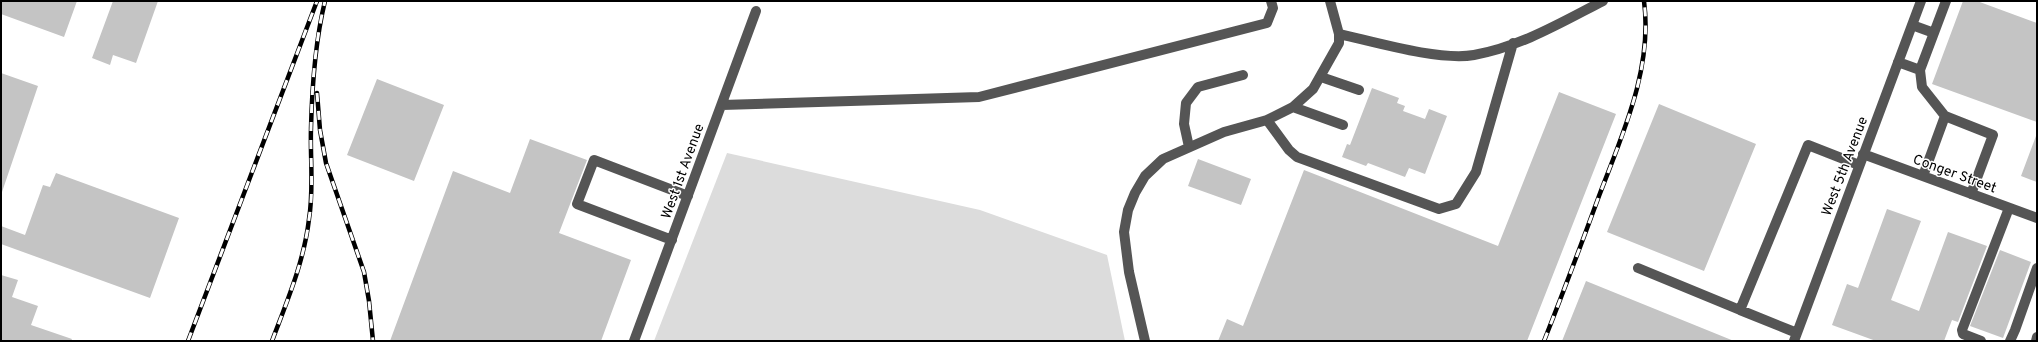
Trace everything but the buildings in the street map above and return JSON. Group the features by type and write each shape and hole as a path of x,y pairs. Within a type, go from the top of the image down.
{"street":[{"path":"722,105 979,97 1267,23 1273,8 1271,1"},
{"path":"1145,341 1129,272 1124,232 1128,210 1145,176 1163,158 1224,132 1267,120 1293,107 1313,89 1339,43 1339,34 1330,1"},
{"path":"1339,34 1435,54 1473,55 1532,38 1603,1"},
{"name":"West 5th Avenue","path":"1796,337 1921,1"},
{"path":"1946,1 1920,70 1922,87 1945,116 1993,135 1970,194"},
{"name":"West 1st Avenue","path":"634,341 756,11"},
{"path":"1912,25 1934,33"},
{"path":"1267,120 1289,150 1297,157 1439,209 1456,204 1476,172 1513,43"},
{"path":"1898,62 1920,70"},
{"path":"1189,147 1184,124 1186,103 1198,87 1243,75"},
{"path":"1321,77 1359,90"},
{"path":"1293,107 1344,125"},
{"path":"1922,176 1945,116"},
{"path":"1740,310 1808,145 1859,165"},
{"name":"Conger Street","path":"1863,154 2037,218"},
{"path":"672,240 577,204 594,160 688,196"},
{"path":"1981,341 1963,334 1962,330 2009,208"},
{"path":"1638,268 1740,310 1796,337"},
{"path":"2010,341 2037,268"},
{"path":"2036,341 2037,337"}],"shaded area":[{"path":"727,153 980,210 1107,255 1125,341 654,341"}],"railway":[{"path":"188,341 317,1"},
{"path":"272,341 299,266 307,235 312,185 311,128 313,80 316,48 325,1"},
{"path":"1544,341 1634,101 1644,52 1646,26 1644,1"},
{"path":"317,93 320,130 326,163 364,272 369,301 373,341"}]}
